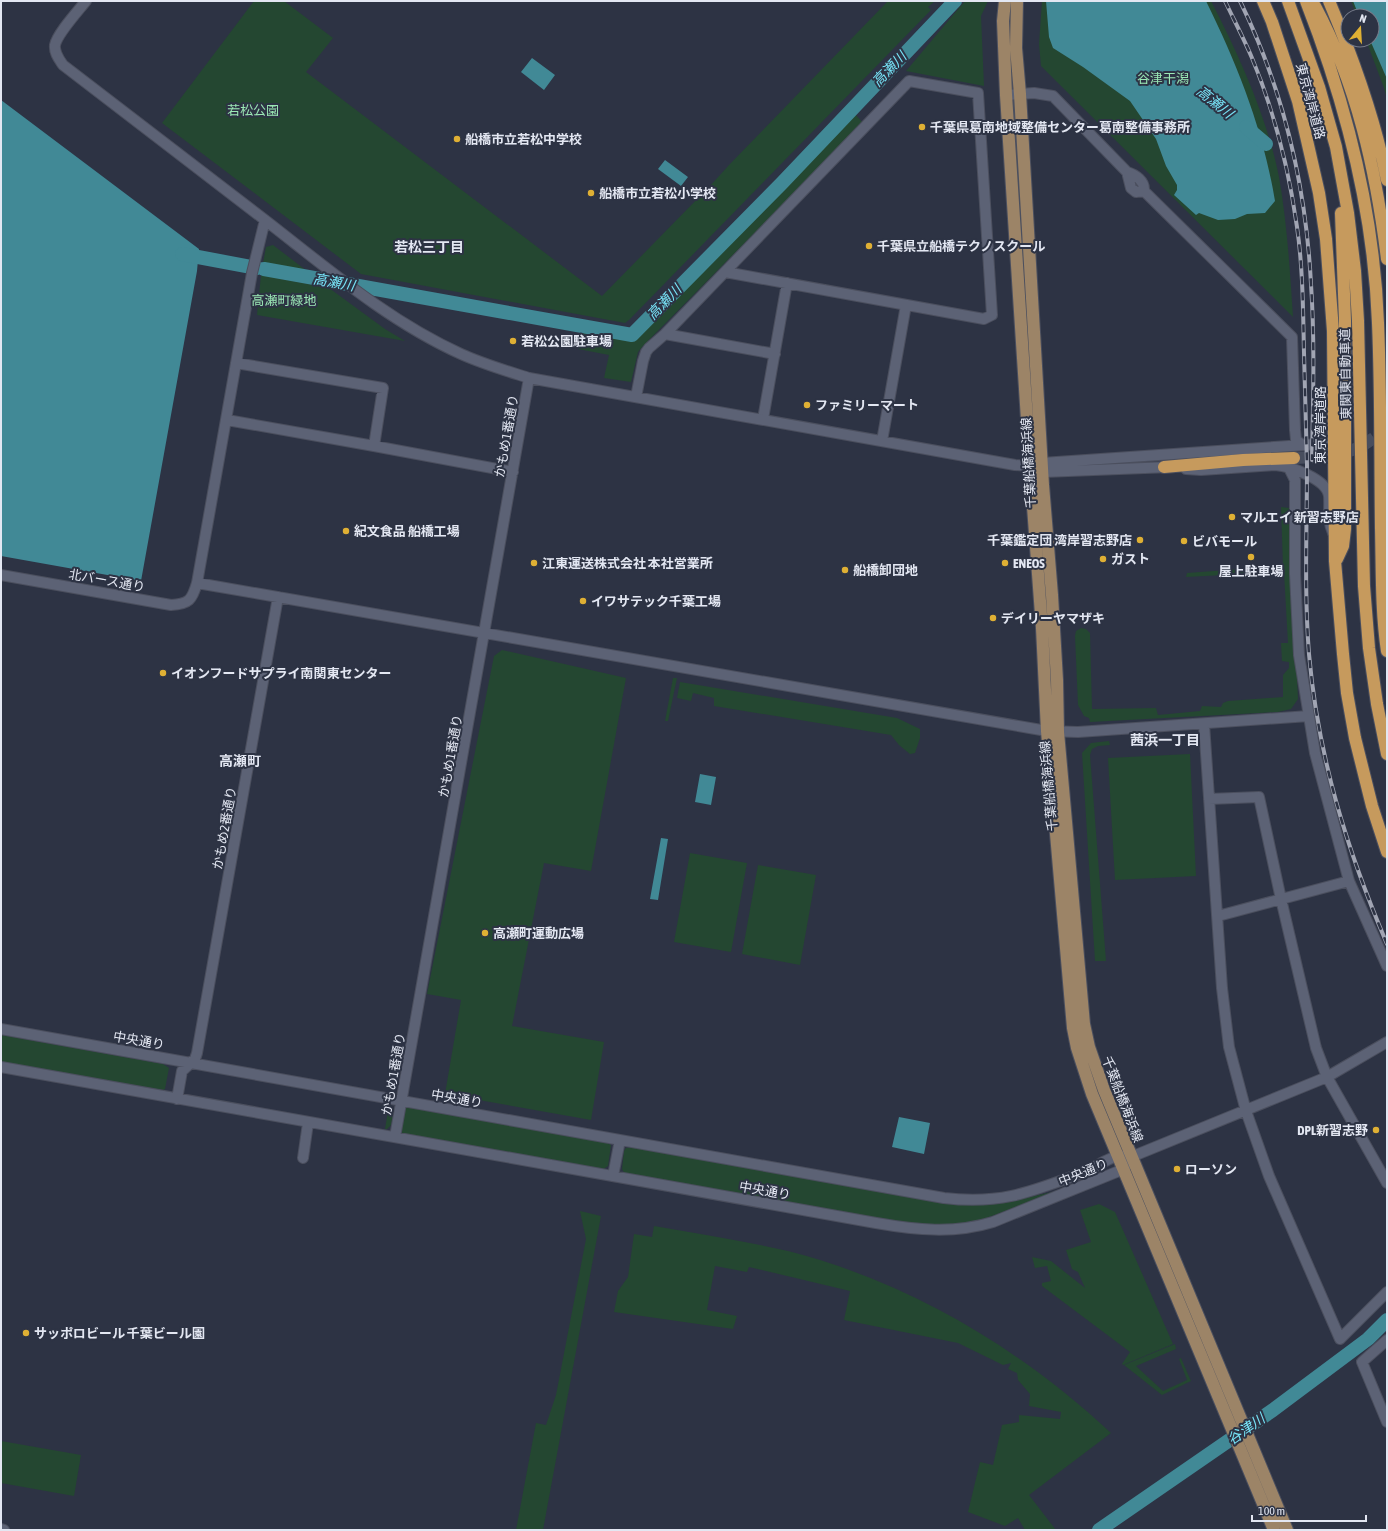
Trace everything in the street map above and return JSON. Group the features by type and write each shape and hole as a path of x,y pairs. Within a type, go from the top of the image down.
{"highway":[{"name":"東京湾岸道路","path":"1263,1 1298,101 1317,186 1326,239 1333,331 1335,561 1347,694 1372,806 1387,852"},
{"name":"東関東自動車道","path":"1288,1 1318,87 1342,177 1355,271 1358,321 1364,586 1369,648 1377,704 1387,754"},
{"path":"1306,1 1335,83 1358,165 1372,253 1378,321 1382,586 1387,651"},
{"path":"1312,1 1332,39 1356,101 1379,199 1387,258"},
{"path":"1329,1 1344,37 1367,102 1387,180"},
{"path":"1318,87 1334,166 1342,220 1345,321 1345,530 1343,546 1335,561"},
{"path":"1334,443 1342,438 1345,418"},
{"path":"1164,467 1243,460 1292,463"}],"main road":[{"name":"千葉船橋海浜線","path":"1005,1 1003,21 1006,95 1042,628 1084,1024 1089,1047 1104,1090 1235,1421"},
{"name":"千葉船橋海浜線","path":"1017,1 1016,48 1056,673 1052,731 1073,1028 1077,1048 1092,1094 1118,1156 1241,1435 1287,1530"},
{"name":"千葉船橋海浜線","path":"1241,1435 1274,1530"}],"street":[{"path":"86,1 58,37 55,45 57,58 63,65 337,276 390,315 462,355 529,378 1015,465 1043,468 1164,467"},
{"path":"636,397 646,352 909,81 978,93 992,315 984,319 725,272"},
{"path":"1006,95 1034,93 1053,96 1127,172 1143,182 1144,191 1290,334 1294,340 1295,430 1296,440 1301,444"},
{"path":"265,220 252,273 197,583 1052,731 1078,732 1309,716"},
{"path":"763,419 787,283"},
{"path":"882,441 906,305"},
{"path":"665,334 774,354"},
{"path":"236,363 383,388 374,446"},
{"name":"かもめ1番通り","path":"395,1137 529,378"},
{"path":"227,420 513,472"},
{"path":"1282,446 1292,439 1295,430"},
{"path":"1043,468 1301,444 1334,443"},
{"path":"1292,463 1326,489 1329,495 1330,526 1334,535"},
{"path":"1292,463 1296,480 1295,574 1299,648 1315,753 1349,881 1387,966"},
{"path":"1295,499 1298,484 1309,476"},
{"name":"北バース通り","path":"1,575 171,605 185,603 191,599 197,583"},
{"name":"かもめ2番通り","path":"177,1099 182,1072 195,1059 197,1053 278,597"},
{"path":"1204,724 1222,988 1229,1047 1246,1111 1269,1176 1340,1339 1387,1292"},
{"path":"1209,799 1259,797 1316,1048 1327,1077 1387,1183"},
{"path":"1218,916 1349,881"},
{"name":"中央通り","path":"1,1029 958,1200 992,1200 1031,1192 1090,1170 1118,1156 1130,1157 1124,1169 993,1222 980,1226 954,1230 927,1230 896,1227 1,1067"},
{"path":"1130,1157 1327,1077 1387,1042"},
{"path":"303,1158 308,1123"},
{"path":"613,1176 620,1140"},
{"path":"1387,1340 1362,1362 1387,1422"}],"green space":[{"name":"若松公園","path":"254,1 284,1 333,38 306,72 602,296 888,1 935,1 928,7 931,10 625,323 361,274 162,123"},
{"path":"965,1 988,1 981,16 984,86 906,71"},
{"name":"谷津干潟","path":"1042,1 1211,1 1242,65 1260,109 1274,154 1284,212 1293,317 1041,66 1039,44"},
{"path":"1351,1 1387,1 1387,99 1369,48 1380,48 1380,8 1354,8"},
{"path":"855,114 863,123 642,347 638,352 631,382 604,378 609,355 578,349 581,332 633,341"},
{"name":"高瀬町緑地","path":"273,245 307,271 263,263 266,247"},
{"name":"高瀬町緑地","path":"261,275 329,288 385,329 405,341 257,315"},
{"path":"1281,507 1289,508 1298,699 1291,709 1278,712 1090,722 1089,718 1084,716 1078,705 1075,636 1076,631 1081,628 1086,629 1090,633 1092,709 1156,708 1158,715 1200,711 1202,706 1221,707 1223,703 1228,701 1283,697 1283,675 1289,668 1289,662 1282,661 1281,643 1288,643 1284,572 1186,577 1187,573 1283,566"},
{"name":"高瀬町運動広場","path":"502,650 626,678 591,871 544,863 512,1026 604,1042 591,1120 445,1094 461,1000 427,994 494,656"},
{"path":"673,678 677,678 668,721 665,721"},
{"path":"680,682 897,718 920,729 920,738 915,753 910,754 899,745 891,735 714,706 714,698 693,693 691,701 677,698"},
{"path":"1109,741 1110,745 1098,746 1092,749 1090,755 1106,961 1095,961 1082,753 1091,743"},
{"path":"1190,754 1196,876 1115,880 1108,758"},
{"path":"690,853 747,863 731,952 674,942"},
{"path":"758,865 816,875 800,965 742,954"},
{"path":"1,1035 163,1064 169,1068 165,1089 163,1090 1,1062"},
{"path":"389,1105 394,1109 391,1125 385,1129"},
{"path":"405,1108 606,1142 611,1145 608,1166 602,1170 403,1134 400,1130"},
{"path":"633,1147 958,1205 1007,1202 1061,1190 981,1220 955,1225 928,1226 903,1223 625,1174 622,1169 624,1151 626,1148"},
{"path":"1099,1204 1115,1212 1173,1344 1123,1365 1122,1364 1130,1352 1042,1286 1042,1283 1051,1281 1047,1266 1035,1268 1032,1257 1051,1261 1085,1288 1078,1272 1072,1269 1066,1250 1091,1242 1080,1210"},
{"path":"580,1211 601,1216 543,1530 516,1530 536,1423 546,1425 556,1395 586,1239"},
{"path":"654,1226 788,1251 833,1264 877,1281 919,1300 961,1322 1001,1346 1039,1373 1076,1402 1111,1433 1029,1495 1056,1530 1025,1530 1018,1518 1005,1526 968,1512 980,1462 993,1465 1002,1425 1019,1422 1019,1415 1060,1419 1061,1412 1029,1406 1030,1394 1018,1380 1017,1373 1008,1369 1011,1363 1003,1365 958,1343 844,1320 850,1291 749,1267 747,1272 715,1266 707,1310 737,1316 733,1329 614,1312 618,1291 628,1277 634,1234 652,1237"},
{"path":"1175,1344 1176,1349 1136,1366 1163,1391 1187,1380 1179,1359 1181,1358 1191,1381 1162,1395 1124,1365"},
{"path":"1,1441 81,1455 74,1496 1,1483"}],"water":[{"name":"谷津干潟","path":"1046,1 1206,1 1239,74 1264,149 1275,201 1265,213 1247,214 1235,219 1218,220 1199,213 1196,215 1174,195 1177,190 1177,185 1166,166 1156,139 1130,101 1083,67 1053,48 1049,37"},
{"path":"1353,1 1387,1 1387,79 1373,48 1380,48 1380,8 1356,8"},
{"path":"532,58 555,75 544,90 521,72"},
{"path":"1,100 199,249 197,271 141,581 1,556"},
{"path":"665,160 688,177 681,186 658,169"},
{"path":"700,774 716,777 711,805 695,802"},
{"path":"661,838 668,839 658,900 650,899"},
{"path":"899,1117 930,1123 924,1154 892,1147"}],"waterway":[{"name":"高瀬川","path":"264,269 632,335 782,183 955,1"},
{"name":"高瀬川","path":"1246,127 1266,144"},
{"name":"高瀬川","path":"182,254 257,268"},
{"name":"谷津川","path":"1099,1530 1273,1410 1368,1339 1387,1320"}],"tunnel":[{"path":"1294,458 1345,453 1363,445 1376,436 1387,423"}],"railway":[{"path":"1225,1 1260,78 1280,141 1294,206 1299,242 1302,290 1307,465 1307,630 1313,692 1319,730 1336,802 1359,874 1387,944"},
{"path":"1240,1 1269,69 1280,104 1290,139 1304,211 1311,284 1313,328 1312,460"}],"place":[{"name":"千葉県葛南地域整備センター葛南整備事務所","path":"922,127"},
{"name":"船橋市立若松中学校","path":"457,139"},
{"name":"船橋市立若松小学校","path":"591,193"},
{"name":"千葉県立船橋テクノスクール","path":"869,246"},
{"name":"若松公園駐車場","path":"513,341"},
{"name":"ファミリーマート","path":"807,405"},
{"name":"マルエイ 新習志野店","path":"1232,517"},
{"name":"紀文食品 船橋工場","path":"346,531"},
{"name":"千葉鑑定団 湾岸習志野店","path":"1140,540"},
{"name":"ビバモール","path":"1184,541"},
{"name":"屋上駐車場","path":"1251,557"},
{"name":"ガスト","path":"1103,559"},
{"name":"江東運送株式会社 本社営業所","path":"534,563"},
{"name":"ENEOS","path":"1005,563"},
{"name":"船橋卸団地","path":"845,570"},
{"name":"イワサテック千葉工場","path":"583,601"},
{"name":"デイリーヤマザキ","path":"993,618"},
{"name":"イオンフードサプライ南関東センター","path":"163,673"},
{"name":"高瀬町運動広場","path":"485,933"},
{"name":"DPL新習志野","path":"1376,1130"},
{"name":"ローソン","path":"1177,1169"},
{"name":"サッポロビール 千葉ビール園","path":"26,1333"}],"district":[{"name":"若松三丁目","path":"429,247"},
{"name":"茜浜一丁目","path":"1165,740"},
{"name":"高瀬町","path":"240,761"}]}
